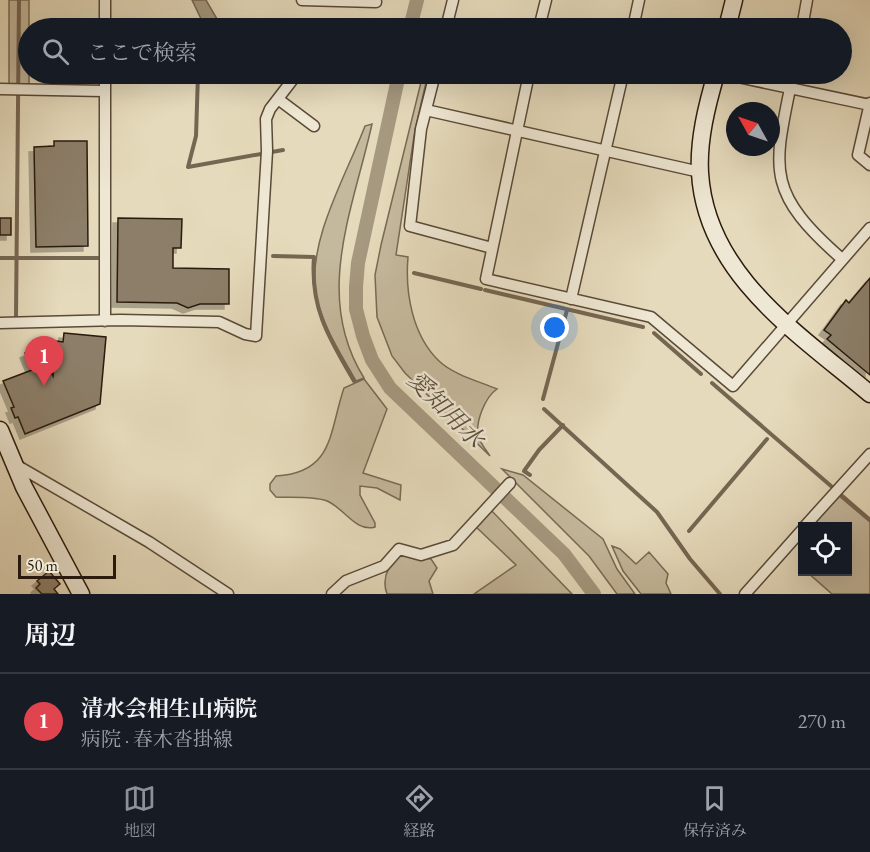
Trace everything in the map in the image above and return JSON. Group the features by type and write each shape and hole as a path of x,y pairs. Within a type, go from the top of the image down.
{"street":[{"path":"105,0 105,18"},
{"path":"302,0 375,0"},
{"path":"448,18 453,0"},
{"path":"542,18 546,0"},
{"path":"635,18 639,0"},
{"path":"730,18 734,0"},
{"path":"804,18 807,0"},
{"path":"104,84 105,321"},
{"path":"0,323 219,322 245,334 256,336 267,151 266,120 289,84"},
{"path":"432,84 421,129 410,226 492,248"},
{"path":"527,84 486,279 651,317 733,386 870,228"},
{"path":"571,299 621,84"},
{"path":"713,84 705,111 699,172 707,211 720,248 754,294 870,394"},
{"path":"771,84 870,104 858,154 870,165"},
{"path":"791,84 779,138 782,183 802,221 842,259"},
{"path":"4,89 104,91"},
{"path":"278,99 314,126"},
{"path":"426,110 699,172"},
{"path":"0,430 15,465 81,594"},
{"path":"809,522 870,454"},
{"path":"15,465 158,548 228,594"},
{"path":"332,594 346,581 384,566 399,549 421,555 453,545 510,483"},
{"path":"745,594 798,535"}],"shaded area":[{"path":"9,0 29,0 29,18 18,18 18,84 29,84 29,86 9,86"},
{"path":"192,0 206,0 216,18 201,18"},
{"path":"421,84 426,84 415,130 396,255 408,257 409,298 412,312 422,339 430,351 452,370 497,389 488,398 478,426 480,440 490,456 405,373 392,356 377,317 375,275"},
{"path":"372,124 348,221 339,284 341,316 349,347 364,378 356,381 322,316 316,293 315,273 317,252 330,208 365,126"},
{"path":"364,379 387,409 363,473 401,485 400,500 377,488 360,486 360,495 375,523 375,527 368,528 356,523 327,501 276,497 270,490 270,484 276,476 295,473 309,467 319,458 331,434 344,388"},
{"path":"502,469 523,475 603,539 617,569 635,594 617,594 589,556"},
{"path":"839,496 870,522 870,594 832,594 812,576 852,576 852,522 816,522"},
{"path":"490,509 572,594 474,594 516,565 474,525"},
{"path":"612,546 620,549 636,564 649,552 668,574 666,583 671,594 641,594 623,571"},
{"path":"400,553 431,559 437,568 429,581 433,594 387,594 385,582 387,572"}],"building":[{"path":"54,141 87,141 88,246 36,247 34,147 54,146"},
{"path":"0,218 11,218 11,235 0,235"},
{"path":"118,218 182,219 181,248 173,248 173,268 229,269 229,304 200,304 188,308 177,303 117,302"},
{"path":"870,278 870,375 827,339 831,335 824,330 846,300 849,303"},
{"path":"64,333 106,337 100,404 25,434 18,417 15,418 11,408 14,407 3,381 32,370 25,353 39,347 53,376 57,341 63,342"},
{"path":"49,571 60,584 54,589 58,594 42,594 36,588 40,584 37,581"}],"waterway":[{"path":"19,0 19,18"},
{"name":"愛知用水","path":"412,18 417,0"},
{"path":"16,316 18,84"},
{"path":"198,84 196,136 188,167 283,150"},
{"name":"愛知用水","path":"397,84 358,263 356,309 372,360 390,388 564,554 594,594"},
{"path":"273,256 314,257 318,307 329,336 354,381"},
{"path":"0,258 98,258"},
{"path":"414,273 481,289"},
{"path":"485,290 643,327"},
{"path":"543,399 567,310"},
{"path":"654,333 701,374"},
{"path":"712,383 831,486"},
{"path":"544,409 657,512 690,559 720,594"},
{"path":"530,475 524,471 539,450 563,425"},
{"path":"689,531 767,439"},
{"path":"840,494 870,520"}],"place":[{"name":"清水会相生山病院","path":"44,386"}]}
